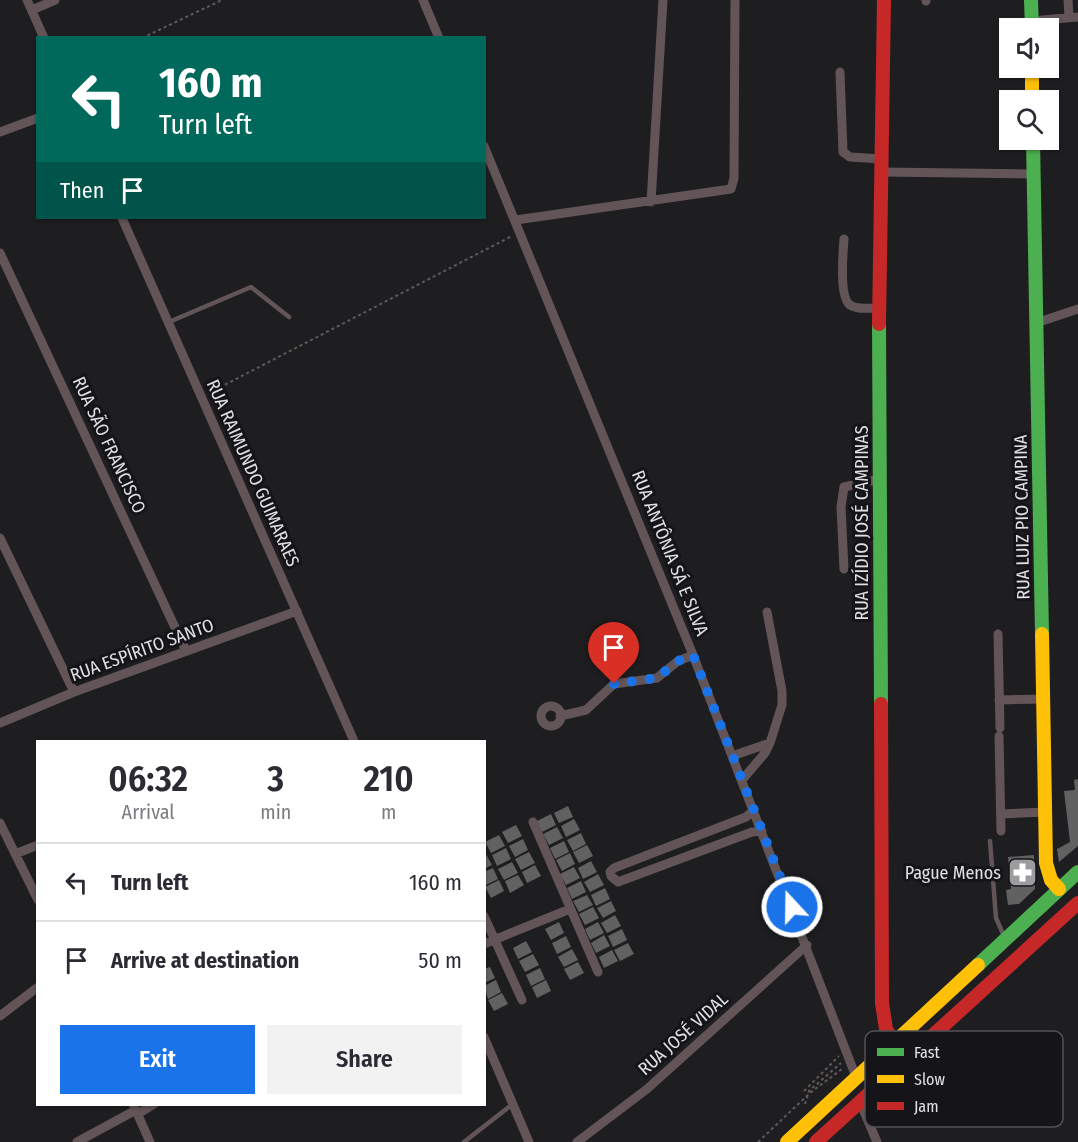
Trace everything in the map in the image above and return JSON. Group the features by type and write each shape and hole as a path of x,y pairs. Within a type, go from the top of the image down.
{"main road":[{"name":"RUA IZÍDIO JOSÉ CAMPINAS","path":"884,0 879,308 882,977 886,1031"},
{"path":"1031,0 1031,18"},
{"name":"RUA LUIZ PIO CAMPINA","path":"1032,150 1046,863 1051,880 1059,889"},
{"path":"907,1031 1078,872"},
{"path":"938,1031 1078,903"},
{"path":"787,1142 865,1069"},
{"path":"816,1142 865,1097"}],"street":[{"path":"27,0 43,36"},
{"path":"32,10 55,0"},
{"path":"423,0 438,36"},
{"path":"651,202 663,0"},
{"path":"516,220 726,192 731,189 734,178 735,0"},
{"path":"1059,20 1074,18 1068,0"},
{"path":"840,72 843,152 850,157 882,166 1033,174"},
{"path":"0,132 36,119"},
{"name":"RUA ANTÔNIA SÁ E SILVA","path":"486,151 521,231 693,655 807,945 856,1077"},
{"name":"RUA RAIMUNDO GUIMARAES","path":"122,219 354,740"},
{"path":"844,239 843,288 847,302 854,307 879,308"},
{"name":"RUA SÃO FRANCISCO","path":"0,253 186,651"},
{"path":"1036,323 1078,309"},
{"path":"844,569 841,507 844,487 880,479"},
{"path":"0,538 74,692"},
{"name":"RUA ESPÍRITO SANTO","path":"0,723 74,692 297,611"},
{"path":"742,780 770,743 782,705 782,691 767,612"},
{"path":"998,634 1001,831"},
{"path":"560,716 586,710 614,684 657,678 678,661 693,655"},
{"path":"999,700 1044,699"},
{"path":"732,756 770,743"},
{"path":"754,810 746,817 614,868 610,872 611,876 618,882 728,841 762,831"},
{"path":"1001,814 1046,812"},
{"path":"533,822 598,972"},
{"path":"0,823 36,896"},
{"path":"721,826 728,841"},
{"path":"15,854 36,846"},
{"path":"664,848 670,863"},
{"path":"486,943 570,909"},
{"path":"486,920 522,1000"},
{"name":"RUA JOSÉ VIDAL","path":"577,1142 646,1089 807,945"},
{"path":"0,1016 36,989"},
{"path":"486,1041 529,1142"},
{"path":"860,1102 865,1114"},
{"path":"77,1142 136,1109 150,1142"},
{"path":"871,1127 877,1142"}],"lane":[{"path":"169,322 251,286 289,318"},
{"path":"990,841 996,918 1005,938"},
{"path":"464,1142 514,1103"}],"path":[{"path":"146,36 222,0"},
{"path":"201,397 521,231"},
{"path":"804,1090 839,1056 843,1061 809,1091 810,1093"}],"building":[{"path":"1078,779 1078,846 1059,862 1057,849 1070,842 1064,791 1075,790 1074,780"},
{"path":"568,806 573,817 559,823 554,813"},
{"path":"551,814 556,825 542,832 537,821"},
{"path":"574,819 580,830 566,837 561,826"},
{"path":"516,825 522,836 508,843 502,832"},
{"path":"557,827 563,838 549,845 543,834"},
{"path":"581,833 586,844 573,851 567,840"},
{"path":"499,835 505,846 491,853 486,842"},
{"path":"523,839 528,850 515,857 509,846"},
{"path":"564,841 569,852 555,859 550,848"},
{"path":"587,845 593,856 579,863 573,852"},
{"path":"506,848 511,859 497,866 492,855"},
{"path":"529,852 535,863 521,870 515,859"},
{"path":"570,853 575,864 562,871 556,860"},
{"path":"486,854 492,865 486,868"},
{"name":"Pague Menos","path":"1034,855 1035,889 1019,904 1008,905 1006,890 1011,889 1008,857"},
{"path":"591,861 597,872 583,879 578,868"},
{"path":"512,862 518,873 504,880 498,869"},
{"path":"535,865 541,876 527,883 522,872"},
{"path":"574,867 580,878 566,885 560,874"},
{"path":"493,868 498,879 486,885 486,871"},
{"path":"598,874 604,885 590,892 584,882"},
{"path":"518,875 524,885 510,893 505,881"},
{"path":"499,880 504,891 491,898 486,886"},
{"path":"581,881 586,892 572,899 567,888"},
{"path":"605,888 610,899 596,906 591,895"},
{"path":"587,895 593,905 579,912 573,901"},
{"path":"611,901 616,911 603,918 597,908"},
{"path":"593,907 599,918 585,925 579,914"},
{"path":"615,915 621,926 607,933 601,923"},
{"path":"559,922 564,933 551,940 545,929"},
{"path":"598,922 604,933 590,940 585,929"},
{"path":"622,929 627,940 613,947 608,936"},
{"path":"604,935 610,946 596,953 591,943"},
{"path":"566,936 571,947 557,954 552,943"},
{"path":"526,941 532,952 518,959 513,948"},
{"path":"628,943 634,954 620,961 614,950"},
{"path":"572,949 578,960 564,967 558,957"},
{"path":"612,950 618,961 604,968 599,957"},
{"path":"533,954 539,965 525,972 519,961"},
{"path":"578,962 584,973 570,980 564,969"},
{"path":"490,967 495,978 486,982 486,968"},
{"path":"540,968 545,979 531,986 526,975"},
{"path":"496,980 501,992 488,999 486,985"},
{"path":"546,980 551,991 537,998 532,987"},
{"path":"502,993 508,1004 494,1011 488,1000"}],"traffic: fast":[{"path":"1031,0 1032,18"},
{"path":"1033,150 1042,634"},
{"path":"879,324 881,704"},
{"path":"978,965 1078,872"}],"traffic: slow":[{"path":"1032,78 1032,90"},
{"path":"1042,634 1046,863 1051,880 1059,889"},
{"path":"907,1031 978,965"},
{"path":"787,1142 865,1070"}],"traffic: jam":[{"path":"879,324 884,0"},
{"path":"881,704 882,1003 887,1031"},
{"path":"938,1031 1078,903"},
{"path":"816,1142 865,1097"}],"place":[{"name":"Pague Menos","path":"1022,873"}],"route":[{"path":"614,684 626,681 649,681 664,675 678,661 693,655 792,907"}]}
